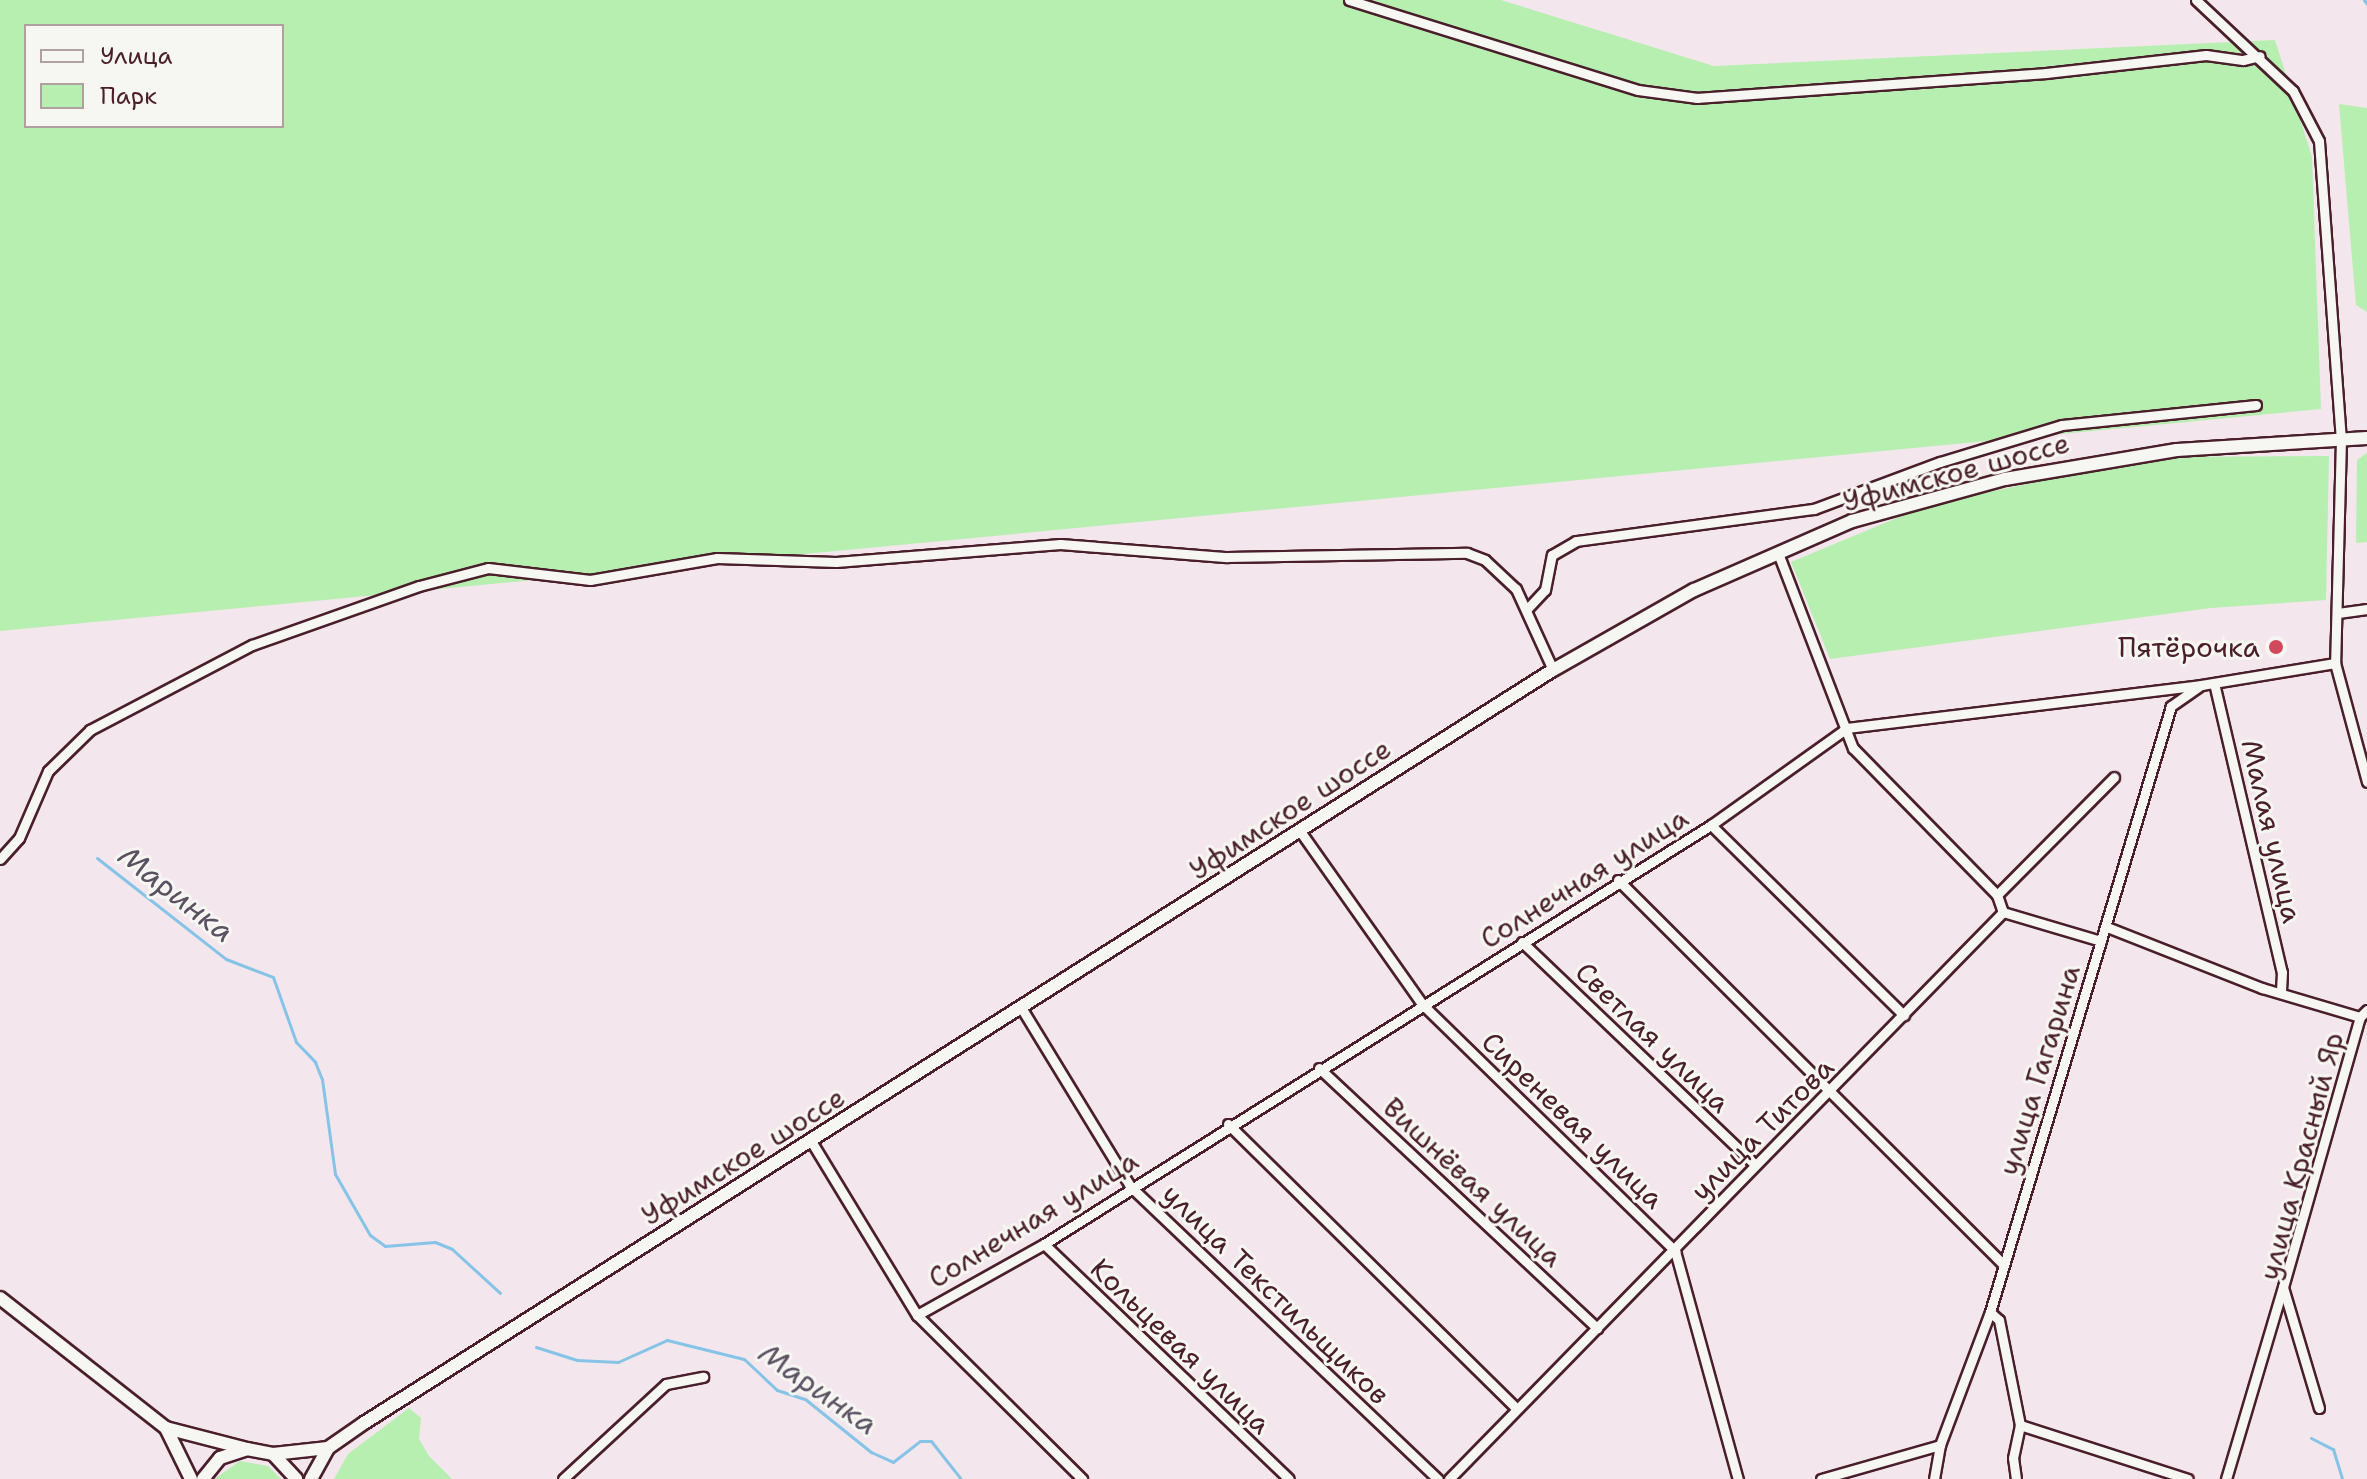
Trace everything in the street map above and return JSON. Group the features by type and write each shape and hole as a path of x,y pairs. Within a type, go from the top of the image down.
{"main road":[{"name":"Уфимское шоссе","path":"328,1448 1553,670 1694,590 1852,521 2034,473 2177,450 2367,438"},
{"path":"0,1298 166,1428 273,1454 328,1448"},
{"path":"166,1428 191,1479"},
{"path":"311,1479 328,1448"},
{"path":"203,1479 220,1458 247,1449"},
{"path":"273,1454 296,1479"}],"street":[{"path":"1349,0 1638,90 1697,98 2046,73 2206,55 2243,60 2260,56"},
{"path":"2196,0 2260,56 2307,110 2319,141 2341,439 2335,663 2367,782"},
{"path":"1527,609 1545,590 1552,555 1576,541 1814,509 1940,462 2062,425 2256,405"},
{"path":"0,859 19,838 48,771 90,730 252,645 419,586 488,568 590,580 717,558 836,562 1060,544 1227,557 1418,550 1467,553 1485,560 1516,589 1553,670"},
{"path":"1778,553 1853,748 1997,895 2003,912 2101,941"},
{"path":"2338,613 2367,609"},
{"name":"Солнечная улица","path":"917,1315 1044,1244 1228,1124 1711,825 1847,728 2201,685 2335,663"},
{"name":"Малая улица","path":"2214,683 2282,972 2281,990"},
{"name":"улица Гагарина","path":"1934,1479 1940,1445 1990,1312 2171,706 2201,685"},
{"path":"1997,895 2114,777"},
{"path":"1711,825 1904,1015"},
{"name":"Сиреневая улица","path":"1300,831 1422,1004 1675,1251"},
{"path":"1618,880 2003,1264"},
{"name":"улица Титова","path":"1449,1479 1515,1407 1675,1251 1754,1164 1829,1093 2003,912"},
{"path":"2107,927 2235,978 2363,1014"},
{"name":"Светлая улица","path":"1522,942 1754,1164"},
{"name":"улица Текстильщиков","path":"1022,1009 1130,1186 1438,1479"},
{"name":"улица Красный Яр","path":"2319,1408 2283,1287 2363,1014"},
{"name":"Вишнёвая улица","path":"1319,1068 1597,1328"},
{"path":"1228,1124 1515,1407"},
{"path":"811,1141 917,1315 1082,1479"},
{"name":"Кольцевая улица","path":"1044,1244 1289,1479"},
{"path":"1675,1251 1738,1479"},
{"path":"2226,1479 2283,1287"},
{"path":"1990,1312 1999,1320 2020,1425 2013,1458 2016,1479"},
{"path":"563,1479 666,1384 703,1377"},
{"path":"2020,1425 2188,1479"},
{"path":"1821,1479 1940,1445"}],"green space":[{"path":"0,0 1501,0 1714,66 2275,40 2312,157 2321,409 0,631"},
{"path":"2339,104 2367,108 2367,312 2356,305"},
{"path":"2367,453 2367,542 2356,543 2357,460"},
{"path":"2329,456 2326,600 2211,608 1830,659 1791,562 1928,505 2155,457"},
{"path":"409,1408 421,1418 419,1439 429,1456 452,1479 334,1479 348,1454"},
{"path":"240,1461 268,1466 281,1479 214,1479"}],"waterway":[{"path":"2364,0 2367,4"},
{"name":"Маринка","path":"97,858 226,959 273,977 296,1042 315,1062 322,1079 335,1174 370,1235 385,1246 435,1242 452,1249 500,1293"},
{"name":"Маринка","path":"536,1347 577,1360 618,1362 667,1340 744,1359 777,1390 805,1399 871,1452 893,1462 920,1441 931,1441 961,1479"},
{"path":"2311,1438 2333,1449 2342,1479"}],"place":[{"name":"Пятёрочка","path":"2276,647"}]}
